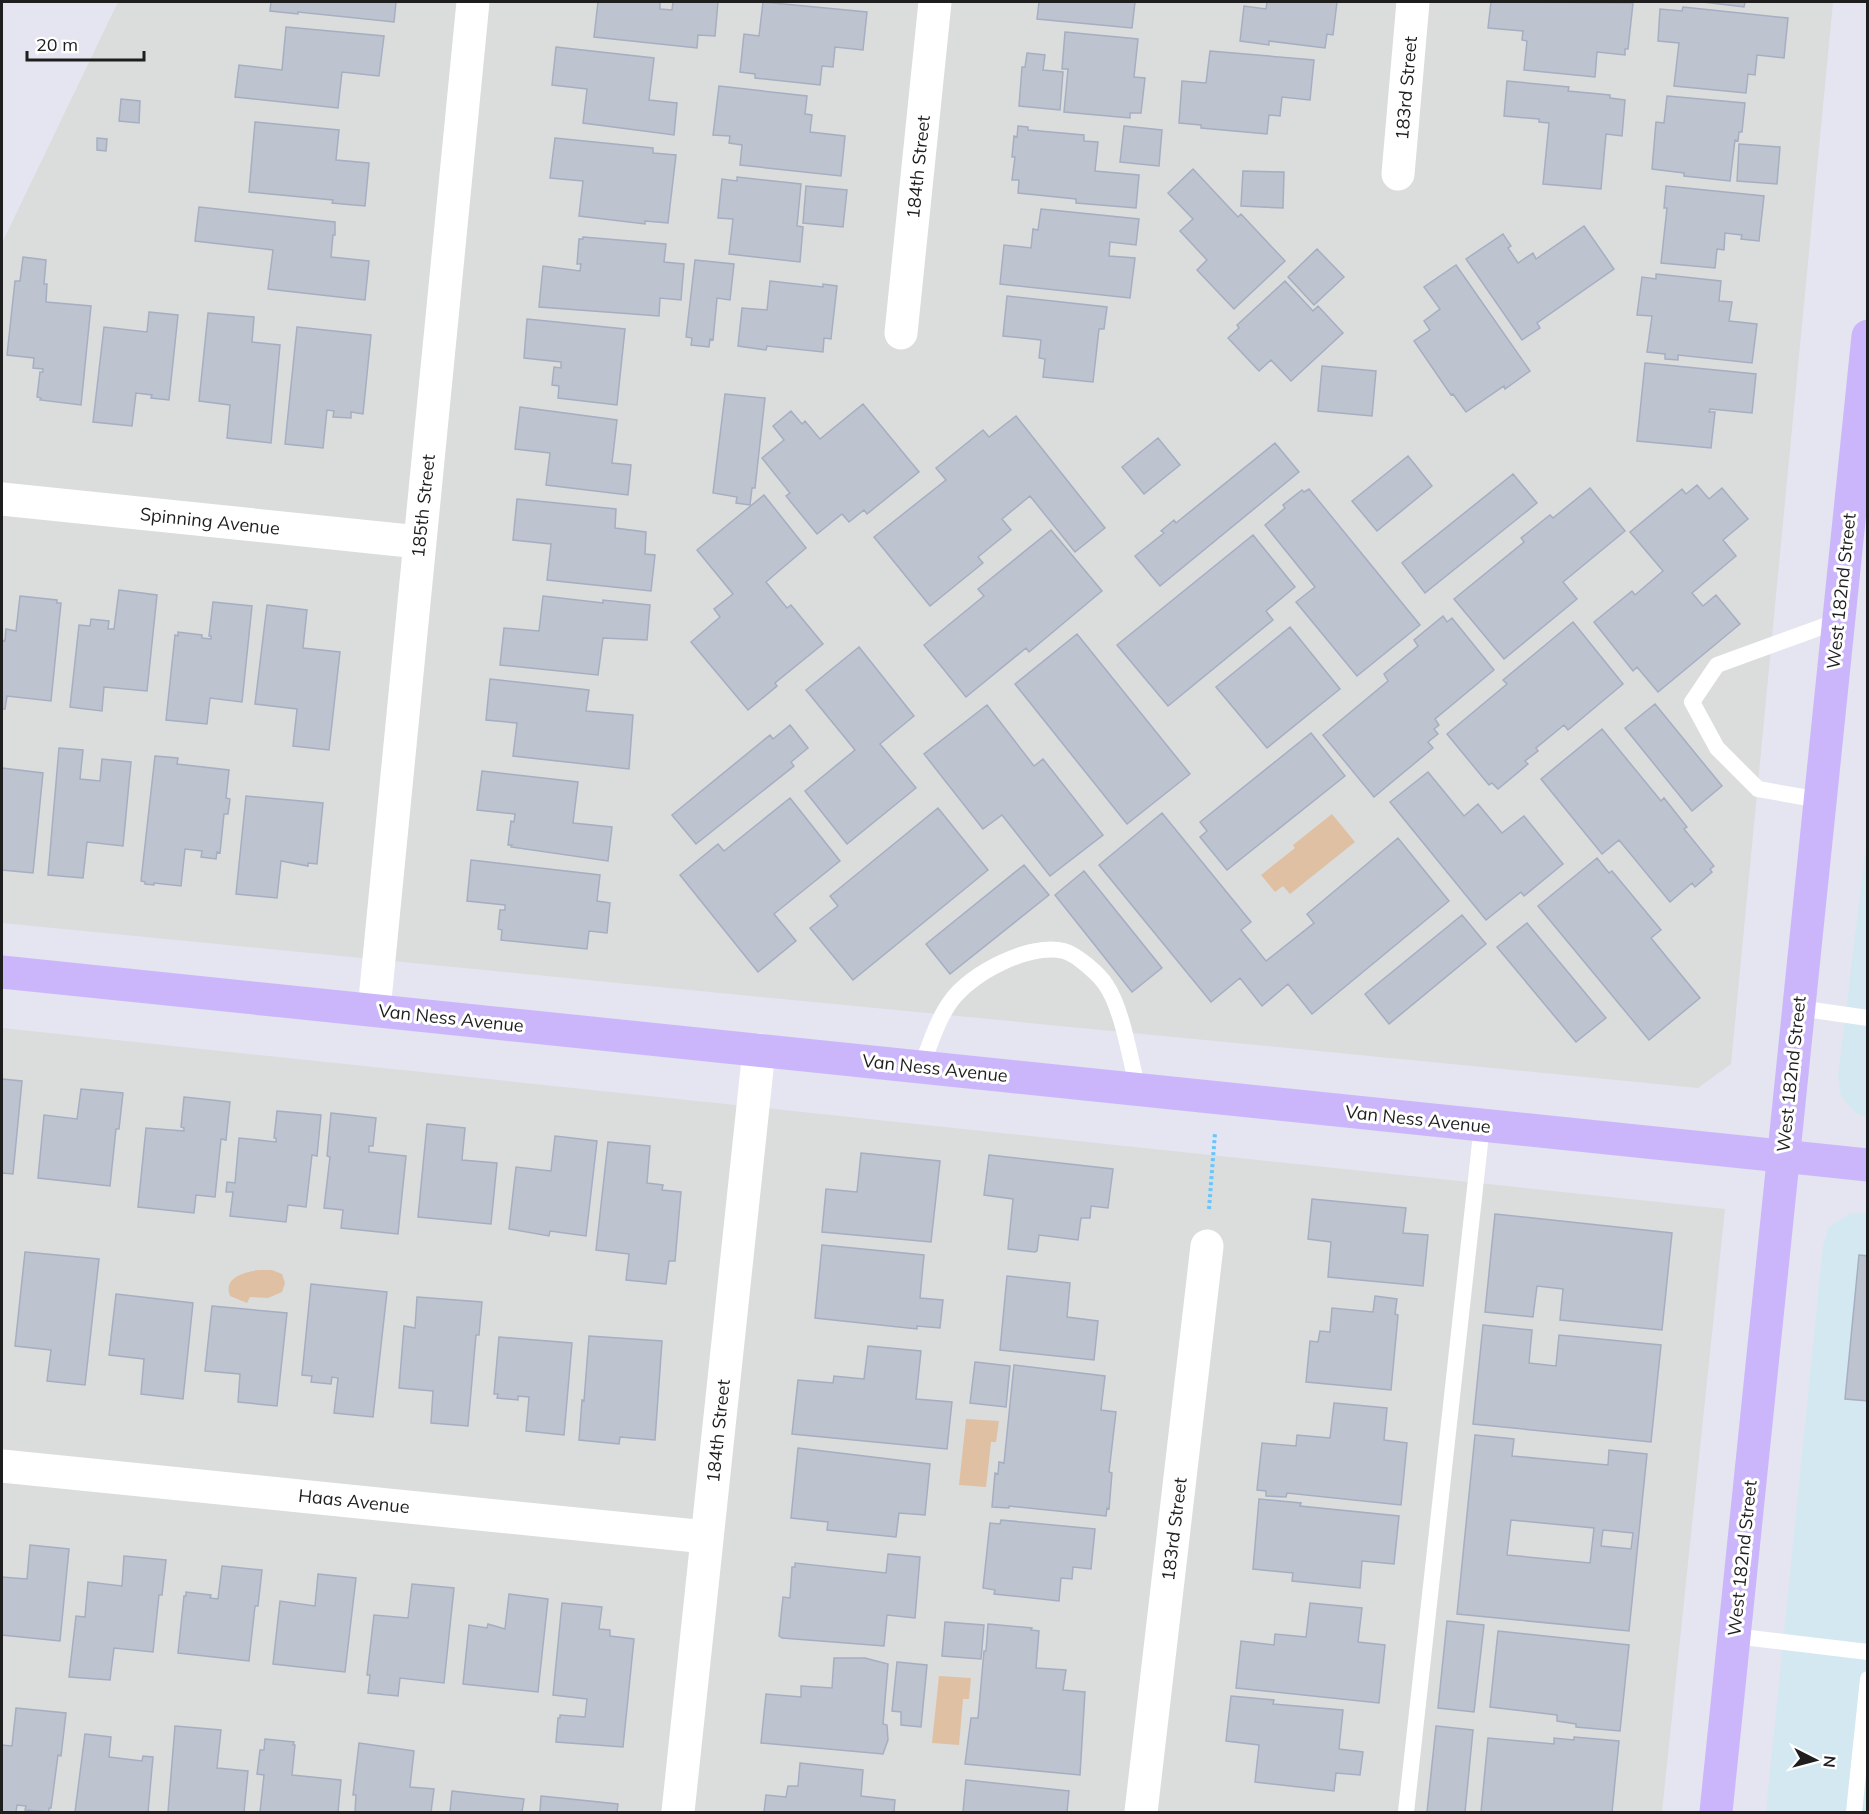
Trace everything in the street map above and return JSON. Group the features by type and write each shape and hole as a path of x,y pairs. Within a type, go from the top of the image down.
{"main road":[{"name":"West 182nd Street","path":"1716,1812 1868,336"},
{"name":"Van Ness Avenue","path":"2,972 1868,1166"}],"street":[{"name":"185th Street","path":"374,1010 473,2"},
{"name":"184th Street","path":"901,333 935,2"},
{"name":"183rd Street","path":"1398,174 1413,2"},
{"name":"Spinning Avenue","path":"2,499 419,542"},
{"name":"184th Street","path":"678,1812 759,1050"},
{"name":"183rd Street","path":"1141,1812 1207,1246"},
{"name":"Haas Avenue","path":"2,1466 706,1537"}],"lane":[{"path":"1820,800 1758,789 1717,748 1692,702 1717,665 1838,621"},
{"path":"921,1067 941,1018 952,1000 970,982 1020,954 1064,951 1086,964 1106,985 1117,1009 1138,1089"},
{"path":"1798,1008 1868,1018"},
{"path":"1406,1812 1482,1125"},
{"path":"1734,1636 1868,1652"},
{"path":"1854,1812 1868,1679"}],"path":[{"path":"1207,1246 1218,1098"}],"shaded area":[{"path":"118,2 1833,2 1731,1064 1698,1088 2,923 2,243"},
{"path":"1332,814 1355,842 1290,894 1283,886 1275,892 1261,875 1295,848 1293,845"},
{"path":"1867,838 1867,1118 1856,1113 1841,1096 1838,1076"},
{"path":"2,1028 1725,1209 1662,1812 2,1812"},
{"path":"1867,1213 1867,1812 1766,1812 1823,1246 1829,1227 1850,1214"},
{"path":"272,1270 282,1274 285,1283 282,1292 268,1298 250,1297 247,1303 230,1296 232,1280 242,1274"},
{"path":"966,1419 999,1421 996,1442 991,1442 986,1487 959,1485"},
{"path":"939,1676 971,1678 969,1699 963,1699 959,1745 932,1743"}],"building":[{"path":"271,2 396,2 394,22 270,11"},
{"path":"598,2 660,2 660,9 672,10 673,2 718,2 715,36 698,35 697,48 594,37"},
{"path":"763,2 867,12 863,50 835,47 833,67 822,66 820,85 755,78 755,74 740,72 744,34 759,36"},
{"path":"1039,2 1135,2 1132,28 1037,19"},
{"path":"1267,2 1337,2 1333,35 1327,34 1325,48 1269,41 1269,45 1240,41 1244,6 1266,9"},
{"path":"1491,2 1633,3 1628,49 1625,49 1625,55 1597,52 1595,77 1524,70 1527,41 1522,40 1523,31 1488,28"},
{"path":"1703,2 1745,2 1744,7"},
{"path":"1683,7 1788,18 1784,58 1757,55 1755,75 1748,74 1746,93 1674,86 1679,43 1658,41 1660,9 1682,11"},
{"path":"286,27 384,36 379,76 342,72 338,108 235,97 239,65 282,70"},
{"path":"1065,32 1138,39 1134,77 1145,78 1141,113 1130,113 1130,118 1064,112 1068,69 1062,69"},
{"path":"556,47 654,58 649,100 677,103 674,135 583,123 587,89 552,85"},
{"path":"1210,51 1314,60 1310,100 1282,97 1280,116 1269,115 1267,134 1201,128 1201,125 1179,123 1182,81 1206,83"},
{"path":"1027,53 1045,55 1043,70 1063,72 1060,110 1019,106 1022,67 1025,67"},
{"path":"1507,81 1569,87 1568,91 1610,95 1610,98 1625,100 1622,136 1606,134 1601,189 1543,184 1549,123 1539,122 1539,119 1504,116"},
{"path":"719,86 807,96 805,114 812,115 810,132 845,136 841,176 740,165 742,145 729,143 730,136 713,135"},
{"path":"1667,96 1745,103 1742,132 1739,132 1738,141 1735,140 1730,181 1684,176 1684,173 1652,169 1656,122 1664,123"},
{"path":"121,99 140,101 139,123 119,121"},
{"path":"255,122 339,130 336,160 369,163 365,206 332,203 333,200 249,192"},
{"path":"1018,126 1028,127 1028,130 1084,135 1084,141 1098,142 1095,171 1139,175 1136,208 1076,203 1076,199 1018,193 1019,180 1012,180 1015,157 1012,157 1014,136 1017,137"},
{"path":"1124,126 1162,130 1159,166 1120,162"},
{"path":"97,138 107,139 106,151 97,150"},
{"path":"555,138 653,148 653,153 676,155 668,223 645,221 645,224 579,216 583,181 550,178"},
{"path":"1739,144 1780,147 1777,184 1737,181"},
{"path":"1193,169 1238,217 1241,214 1285,261 1234,309 1197,270 1207,260 1180,231 1193,219 1168,193"},
{"path":"1243,171 1284,172 1283,208 1241,206"},
{"path":"737,177 801,184 797,226 803,227 800,262 729,254 733,219 718,218 722,179 737,181"},
{"path":"806,186 847,190 843,227 803,223"},
{"path":"1666,186 1764,196 1759,241 1741,239 1742,235 1725,233 1724,250 1717,249 1715,268 1661,263 1667,208 1664,208"},
{"path":"199,207 335,222 331,257 369,261 365,300 268,289 273,250 195,241"},
{"path":"1041,209 1139,219 1136,245 1110,242 1109,256 1135,258 1130,298 1000,284 1004,245 1031,248 1033,229 1038,230"},
{"path":"1584,226 1614,269 1537,323 1540,328 1522,340 1466,259 1503,234 1511,246 1508,248 1518,263 1533,253 1536,259"},
{"path":"583,237 666,244 664,262 684,264 681,300 660,298 659,316 539,307 543,266 580,271 581,264 577,264 579,239"},
{"path":"1317,249 1344,277 1314,305 1288,277"},
{"path":"23,257 46,260 44,284 47,284 46,302 91,306 81,405 40,400 41,398 37,397 40,372 43,372 43,369 33,368 34,358 7,355 15,281 20,281"},
{"path":"695,260 734,264 730,300 717,298 713,340 710,339 709,347 691,345 692,338 686,337"},
{"path":"1456,265 1530,371 1466,412 1453,394 1451,395 1414,341 1430,330 1424,321 1440,309 1424,287"},
{"path":"1656,274 1721,281 1719,301 1732,302 1729,321 1757,324 1752,363 1678,355 1678,360 1665,359 1665,354 1647,352 1652,316 1637,315 1642,277 1656,279"},
{"path":"770,281 823,287 823,284 837,286 831,339 824,338 823,352 767,346 766,350 738,346 742,308 767,310"},
{"path":"1285,281 1313,311 1318,306 1343,333 1291,381 1271,360 1259,371 1228,338 1239,328 1237,325"},
{"path":"1007,296 1107,307 1104,329 1099,329 1093,382 1043,377 1045,359 1039,358 1041,340 1003,336"},
{"path":"149,312 178,315 169,400 136,393 132,426 93,422 104,327 147,332"},
{"path":"208,313 254,317 252,342 280,345 271,443 227,438 230,405 199,401"},
{"path":"527,319 625,329 617,405 558,398 559,386 552,385 554,367 561,368 561,362 524,358"},
{"path":"297,327 371,335 363,414 351,412 351,418 333,417 334,411 327,410 323,448 285,444"},
{"path":"1645,363 1756,374 1752,413 1710,409 1709,412 1715,412 1711,448 1637,441"},
{"path":"1322,366 1376,371 1372,416 1318,411"},
{"path":"725,394 765,398 755,488 752,488 750,505 736,503 737,497 713,493"},
{"path":"863,404 919,472 867,514 864,510 849,522 842,514 817,534 786,496 790,493 762,458 784,440 773,426 791,411 802,424 805,421 820,439"},
{"path":"520,407 617,420 612,463 631,465 628,495 546,485 550,453 515,449"},
{"path":"1016,416 1105,528 1075,552 1030,496 1002,519 1011,530 978,557 983,563 930,606 874,537 946,480 936,468 983,430 989,437"},
{"path":"1158,438 1180,465 1144,494 1122,467"},
{"path":"1275,443 1299,472 1160,586 1135,556 1164,533 1161,531 1174,520 1176,523"},
{"path":"1408,456 1432,486 1377,531 1352,501"},
{"path":"1513,474 1537,503 1425,593 1402,563"},
{"path":"1697,485 1709,499 1722,488 1748,519 1723,540 1736,556 1692,593 1703,606 1716,595 1740,624 1658,692 1637,667 1633,671 1594,622 1632,591 1635,595 1663,571 1630,532 1682,489 1686,494"},
{"path":"1590,488 1625,531 1563,582 1577,599 1504,659 1454,599 1524,542 1521,538 1550,515 1553,518"},
{"path":"1309,489 1420,625 1357,676 1296,602 1315,587 1265,525 1285,508 1283,505 1302,490 1304,492"},
{"path":"764,495 806,548 766,582 787,608 791,605 823,644 775,683 777,686 748,710 691,642 720,617 714,609 733,594 697,550"},
{"path":"517,499 616,509 615,528 646,532 645,554 655,555 651,591 547,580 551,544 513,540"},
{"path":"1051,530 1102,591 1029,652 1026,648 966,697 924,645 984,596 978,589"},
{"path":"1253,535 1295,587 1266,611 1273,620 1168,706 1117,645"},
{"path":"119,590 157,595 147,691 104,687 102,711 70,707 79,625 90,626 91,619 109,621 108,629 114,629"},
{"path":"20,596 57,600 57,603 61,603 51,701 7,696 5,709 2,709 2,640 5,641 6,629 16,631"},
{"path":"543,596 603,603 603,600 650,605 647,640 603,638 598,675 500,665 504,628 539,631"},
{"path":"213,602 252,606 242,702 210,698 207,724 166,720 175,635 178,636 178,632 202,635 202,638 211,639 209,636"},
{"path":"267,605 307,610 303,648 340,652 329,750 293,746 297,709 255,704"},
{"path":"1443,616 1447,622 1452,618 1494,670 1435,719 1439,725 1434,729 1438,734 1428,742 1433,748 1374,797 1323,735 1388,681 1384,674 1418,646 1414,640"},
{"path":"1573,622 1623,684 1568,730 1564,725 1536,748 1538,751 1525,761 1528,764 1498,789 1492,783 1489,785 1447,734 1507,684 1503,680"},
{"path":"1290,627 1340,689 1267,748 1216,687"},
{"path":"1077,634 1190,774 1127,824 1015,684"},
{"path":"859,647 914,716 880,744 916,788 847,844 805,791 855,750 806,690"},
{"path":"490,679 589,690 586,711 633,715 629,769 513,756 517,723 486,720"},
{"path":"1655,704 1722,786 1692,811 1625,728"},
{"path":"987,705 1034,766 1043,759 1103,835 1050,876 1002,815 983,829 924,754"},
{"path":"790,725 808,748 791,762 794,766 696,844 672,815 770,735 773,739"},
{"path":"1602,729 1661,801 1664,798 1687,827 1684,829 1714,866 1710,869 1712,872 1695,887 1692,883 1670,902 1619,840 1602,854 1541,779"},
{"path":"1311,733 1345,776 1227,870 1200,837 1207,831 1200,822"},
{"path":"59,748 83,750 80,779 100,781 102,759 131,762 123,846 87,842 83,878 48,875"},
{"path":"155,756 178,758 177,764 229,770 226,798 230,799 228,814 224,814 220,853 217,852 216,859 201,857 202,851 185,849 181,886 145,884 141,881"},
{"path":"2,768 43,773 33,873 2,870"},
{"path":"482,771 578,782 573,823 612,827 608,861 508,845 511,821 514,822 515,814 477,810"},
{"path":"1428,772 1464,816 1478,804 1502,833 1524,816 1563,864 1524,896 1521,892 1486,920 1390,802"},
{"path":"246,796 323,803 317,864 308,863 308,866 281,861 277,898 236,894"},
{"path":"790,798 840,861 774,914 796,941 758,972 680,875 718,844 724,851"},
{"path":"938,808 988,870 853,980 810,928 838,906 830,896"},
{"path":"1162,813 1251,922 1241,930 1266,961 1314,923 1307,914 1398,838 1449,901 1312,1014 1288,984 1262,1006 1240,978 1211,1002 1099,865"},
{"path":"1597,858 1609,873 1612,871 1661,930 1651,938 1700,998 1649,1040 1538,906"},
{"path":"471,860 600,875 597,901 610,903 607,933 589,931 587,949 501,940 502,930 498,929 500,910 505,910 505,905 467,901"},
{"path":"1024,865 1049,895 950,974 926,944"},
{"path":"1084,871 1162,968 1132,992 1055,895"},
{"path":"1462,915 1486,944 1389,1024 1365,994"},
{"path":"1527,923 1606,1018 1576,1042 1497,947"},
{"path":"2,1079 22,1081 13,1174 2,1173"},
{"path":"81,1089 123,1093 119,1129 116,1129 110,1186 38,1178 44,1115 77,1119"},
{"path":"184,1097 230,1102 226,1140 221,1139 215,1197 196,1195 194,1213 138,1207 146,1128 184,1131 181,1127"},
{"path":"277,1111 321,1115 317,1156 312,1155 306,1207 288,1205 286,1222 230,1216 233,1192 226,1192 227,1182 235,1183 239,1138 276,1142 274,1138"},
{"path":"331,1113 376,1118 373,1146 369,1146 369,1152 406,1156 398,1234 341,1228 343,1210 324,1208 330,1157 327,1156"},
{"path":"427,1124 465,1128 462,1160 497,1163 491,1224 418,1217"},
{"path":"555,1136 597,1141 586,1236 550,1231 549,1236 509,1229 516,1167 551,1171"},
{"path":"608,1142 650,1146 647,1183 663,1185 662,1190 681,1192 675,1261 669,1261 666,1284 626,1280 629,1254 596,1250"},
{"path":"861,1153 940,1161 931,1242 822,1232 826,1189 857,1192"},
{"path":"989,1155 1113,1169 1108,1208 1091,1206 1090,1218 1081,1218 1078,1240 1039,1235 1035,1252 1008,1249 1013,1199 984,1195"},
{"path":"1312,1199 1406,1208 1403,1233 1428,1235 1423,1286 1328,1277 1331,1242 1308,1239"},
{"path":"1495,1214 1672,1233 1662,1330 1560,1320 1563,1289 1537,1286 1533,1317 1485,1312"},
{"path":"822,1245 924,1255 920,1298 943,1300 940,1328 917,1326 917,1329 815,1318"},
{"path":"25,1252 99,1259 85,1385 47,1381 51,1350 15,1346"},
{"path":"1859,1255 1868,1256 1868,1401 1845,1399"},
{"path":"1007,1276 1070,1283 1067,1317 1098,1321 1094,1360 1000,1350"},
{"path":"311,1284 387,1292 373,1417 334,1413 338,1378 332,1377 331,1384 311,1382 312,1376 302,1375"},
{"path":"116,1294 193,1303 183,1399 141,1394 144,1359 109,1355"},
{"path":"1375,1296 1397,1299 1395,1314 1398,1315 1391,1390 1306,1382 1310,1341 1318,1342 1320,1331 1330,1332 1332,1308 1373,1312"},
{"path":"417,1297 482,1302 479,1335 476,1335 468,1426 431,1423 433,1391 399,1388 404,1326 415,1328"},
{"path":"212,1306 287,1313 277,1406 238,1402 240,1374 205,1371"},
{"path":"1483,1325 1532,1330 1529,1363 1556,1366 1559,1335 1661,1345 1651,1442 1473,1424"},
{"path":"589,1336 662,1341 655,1440 620,1437 619,1444 579,1440"},
{"path":"499,1337 572,1343 564,1435 526,1431 529,1397 518,1396 518,1400 497,1398 498,1394 494,1394"},
{"path":"868,1346 921,1351 916,1399 952,1402 947,1449 792,1434 798,1380 833,1383 834,1376 864,1379"},
{"path":"975,1362 1010,1366 1006,1407 970,1403"},
{"path":"1014,1365 1105,1376 1101,1410 1116,1412 1109,1472 1112,1473 1109,1509 1107,1508 1106,1516 1009,1506 1009,1508 992,1507 995,1473 998,1474 999,1462 1004,1463"},
{"path":"1334,1403 1387,1408 1384,1440 1407,1443 1401,1505 1287,1493 1286,1497 1266,1496 1266,1491 1257,1490 1262,1443 1296,1446 1297,1435 1330,1438"},
{"path":"1475,1435 1514,1439 1512,1456 1608,1465 1609,1450 1647,1454 1629,1631 1457,1614","holes":["1511,1520 1594,1528 1590,1563 1507,1555","1603,1530 1633,1533 1631,1549 1601,1546"]},
{"path":"798,1448 930,1464 925,1515 899,1513 896,1537 827,1530 828,1522 791,1518"},
{"path":"1259,1499 1301,1503 1300,1506 1399,1516 1394,1564 1362,1561 1360,1588 1292,1581 1293,1573 1253,1569"},
{"path":"1001,1520 1095,1529 1091,1569 1073,1567 1072,1579 1061,1578 1059,1601 994,1594 995,1590 983,1588 990,1523 1000,1524"},
{"path":"30,1545 69,1549 60,1641 2,1635 2,1577 27,1579"},
{"path":"888,1554 920,1557 915,1618 887,1615 884,1646 779,1636 783,1597 790,1598 792,1567 795,1567 795,1563 886,1573"},
{"path":"124,1556 166,1560 162,1595 159,1595 153,1652 114,1648 110,1680 69,1677 76,1616 85,1617 88,1582 122,1586"},
{"path":"222,1566 262,1570 258,1606 255,1606 249,1661 178,1653 186,1592 211,1595 210,1598 218,1599"},
{"path":"318,1574 356,1578 345,1672 273,1664 280,1601 315,1606"},
{"path":"412,1584 454,1588 444,1683 400,1678 398,1696 368,1693 370,1675 367,1675 374,1615 408,1618"},
{"path":"509,1594 548,1599 538,1692 463,1684 469,1625 487,1628 488,1624 505,1629"},
{"path":"562,1603 602,1607 599,1629 610,1630 610,1636 634,1639 623,1747 556,1742 560,1715 585,1717 587,1699 553,1695"},
{"path":"1310,1603 1362,1608 1358,1642 1385,1645 1379,1703 1236,1688 1241,1641 1274,1645 1275,1634 1306,1637"},
{"path":"1447,1621 1484,1625 1474,1712 1438,1708"},
{"path":"945,1622 984,1625 981,1659 942,1656"},
{"path":"988,1624 1032,1628 1031,1630 1039,1631 1036,1668 1066,1670 1063,1690 1085,1692 1080,1775 965,1764 971,1718 978,1718"},
{"path":"1498,1631 1629,1645 1620,1731 1576,1727 1576,1724 1557,1721 1557,1715 1490,1707"},
{"path":"834,1658 865,1658 888,1664 883,1724 887,1725 888,1740 883,1754 761,1743 766,1694 801,1697 801,1686 832,1688"},
{"path":"897,1662 927,1665 921,1727 901,1725 901,1712 892,1711"},
{"path":"1231,1696 1274,1700 1273,1704 1343,1710 1339,1749 1363,1752 1360,1775 1336,1773 1334,1791 1255,1782 1259,1745 1226,1741"},
{"path":"16,1708 66,1713 61,1756 58,1755 49,1812 25,1810 26,1806 17,1805 16,1812 2,1812 2,1745 12,1746"},
{"path":"175,1726 221,1730 217,1768 248,1771 244,1812 168,1812"},
{"path":"1436,1726 1473,1730 1465,1812 1427,1812"},
{"path":"85,1734 111,1737 109,1757 142,1761 143,1756 153,1757 148,1812 75,1812"},
{"path":"1574,1737 1619,1741 1612,1812 1481,1812 1488,1738 1554,1744 1554,1738 1574,1740"},
{"path":"265,1739 294,1742 292,1775 341,1780 338,1812 260,1812 264,1775 257,1774 260,1750 264,1750"},
{"path":"359,1743 414,1751 410,1787 434,1789 431,1812 355,1812 356,1795 353,1795"},
{"path":"800,1763 863,1770 861,1796 895,1800 894,1812 764,1812 766,1795 786,1797 788,1786 798,1786"},
{"path":"966,1780 1069,1791 1067,1812 963,1812"},
{"path":"452,1791 524,1799 522,1812 450,1812"},
{"path":"541,1796 618,1804 617,1812 540,1812"}]}
